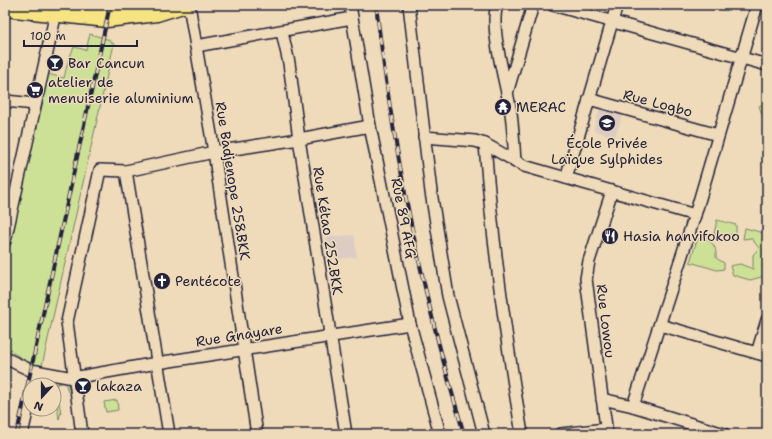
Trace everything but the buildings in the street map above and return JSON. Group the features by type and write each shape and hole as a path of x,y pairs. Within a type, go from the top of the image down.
{"main road":[{"path":"5,9 92,8 157,14 188,7"}],"street":[{"name":"Rue 89 AFG","path":"350,5 370,126 410,324 440,434"},
{"path":"409,5 431,192 448,296 484,434"},
{"path":"496,5 495,19 511,114 515,162"},
{"path":"507,94 533,5"},
{"path":"553,5 612,20 767,65"},
{"path":"566,178 617,5"},
{"path":"633,406 695,215 757,5"},
{"name":"Rue Badjenope 258.BKK","path":"188,7 214,152 257,434"},
{"path":"5,241 9,206 58,8"},
{"path":"196,46 282,32 352,18"},
{"name":"Rue Kétao 252.BKK","path":"282,32 289,63 299,139 346,434"},
{"name":"Rue Logbo","path":"589,99 718,135"},
{"path":"5,101 35,104"},
{"path":"82,434 73,378 67,322 100,170 126,171 214,152 370,126"},
{"path":"424,137 475,141 485,144 524,166 695,215"},
{"path":"485,144 493,246 509,360 523,434"},
{"path":"126,171 169,434"},
{"name":"Rue Lowou","path":"606,431 586,279 589,261 612,191"},
{"path":"660,324 762,354 767,320"},
{"name":"Rue Gnayare","path":"5,358 44,373 73,378 157,363 410,324"},
{"path":"40,377 44,373"},
{"path":"602,399 633,406 724,434"},
{"path":"22,434 26,417"},
{"path":"561,434 606,431"}],"shaded area":[{"name":"École Privée Laïque Sylphides","path":"600,109 622,116 615,137 593,130"},
{"path":"354,235 357,257 326,260 326,237"}],"green space":[{"path":"90,34 107,39 114,44 42,366 28,362 5,348 5,251 17,207 47,74 64,78 68,61 74,47 86,50"},
{"path":"764,104 767,110 767,128 759,106"},
{"path":"717,220 736,225 736,234 714,234"},
{"path":"745,228 767,234 767,252 762,266 766,269 765,276 750,280 733,275 730,266 740,264 753,269 753,255 759,248 751,238 743,239"},
{"path":"700,237 707,240 714,246 716,258 724,263 724,269 717,270 690,262 696,243"},
{"path":"67,379 70,392 68,392 65,382 62,383 62,380"},
{"path":"117,400 118,410 106,412 104,402"}],"railway":[{"path":"17,434 110,5"},
{"path":"376,5 400,167 422,275 435,329 464,434"}],"place":[{"name":"Bar Cancun","path":"55,63"},
{"name":"atelier de menuiserie aluminium","path":"35,90"},
{"name":"MERAC","path":"503,107"},
{"name":"École Privée Laïque Sylphides","path":"607,123"},
{"name":"Hasia hanvifokoo","path":"610,236"},
{"name":"Pentécote","path":"162,281"},
{"name":"lakaza","path":"83,386"}]}
